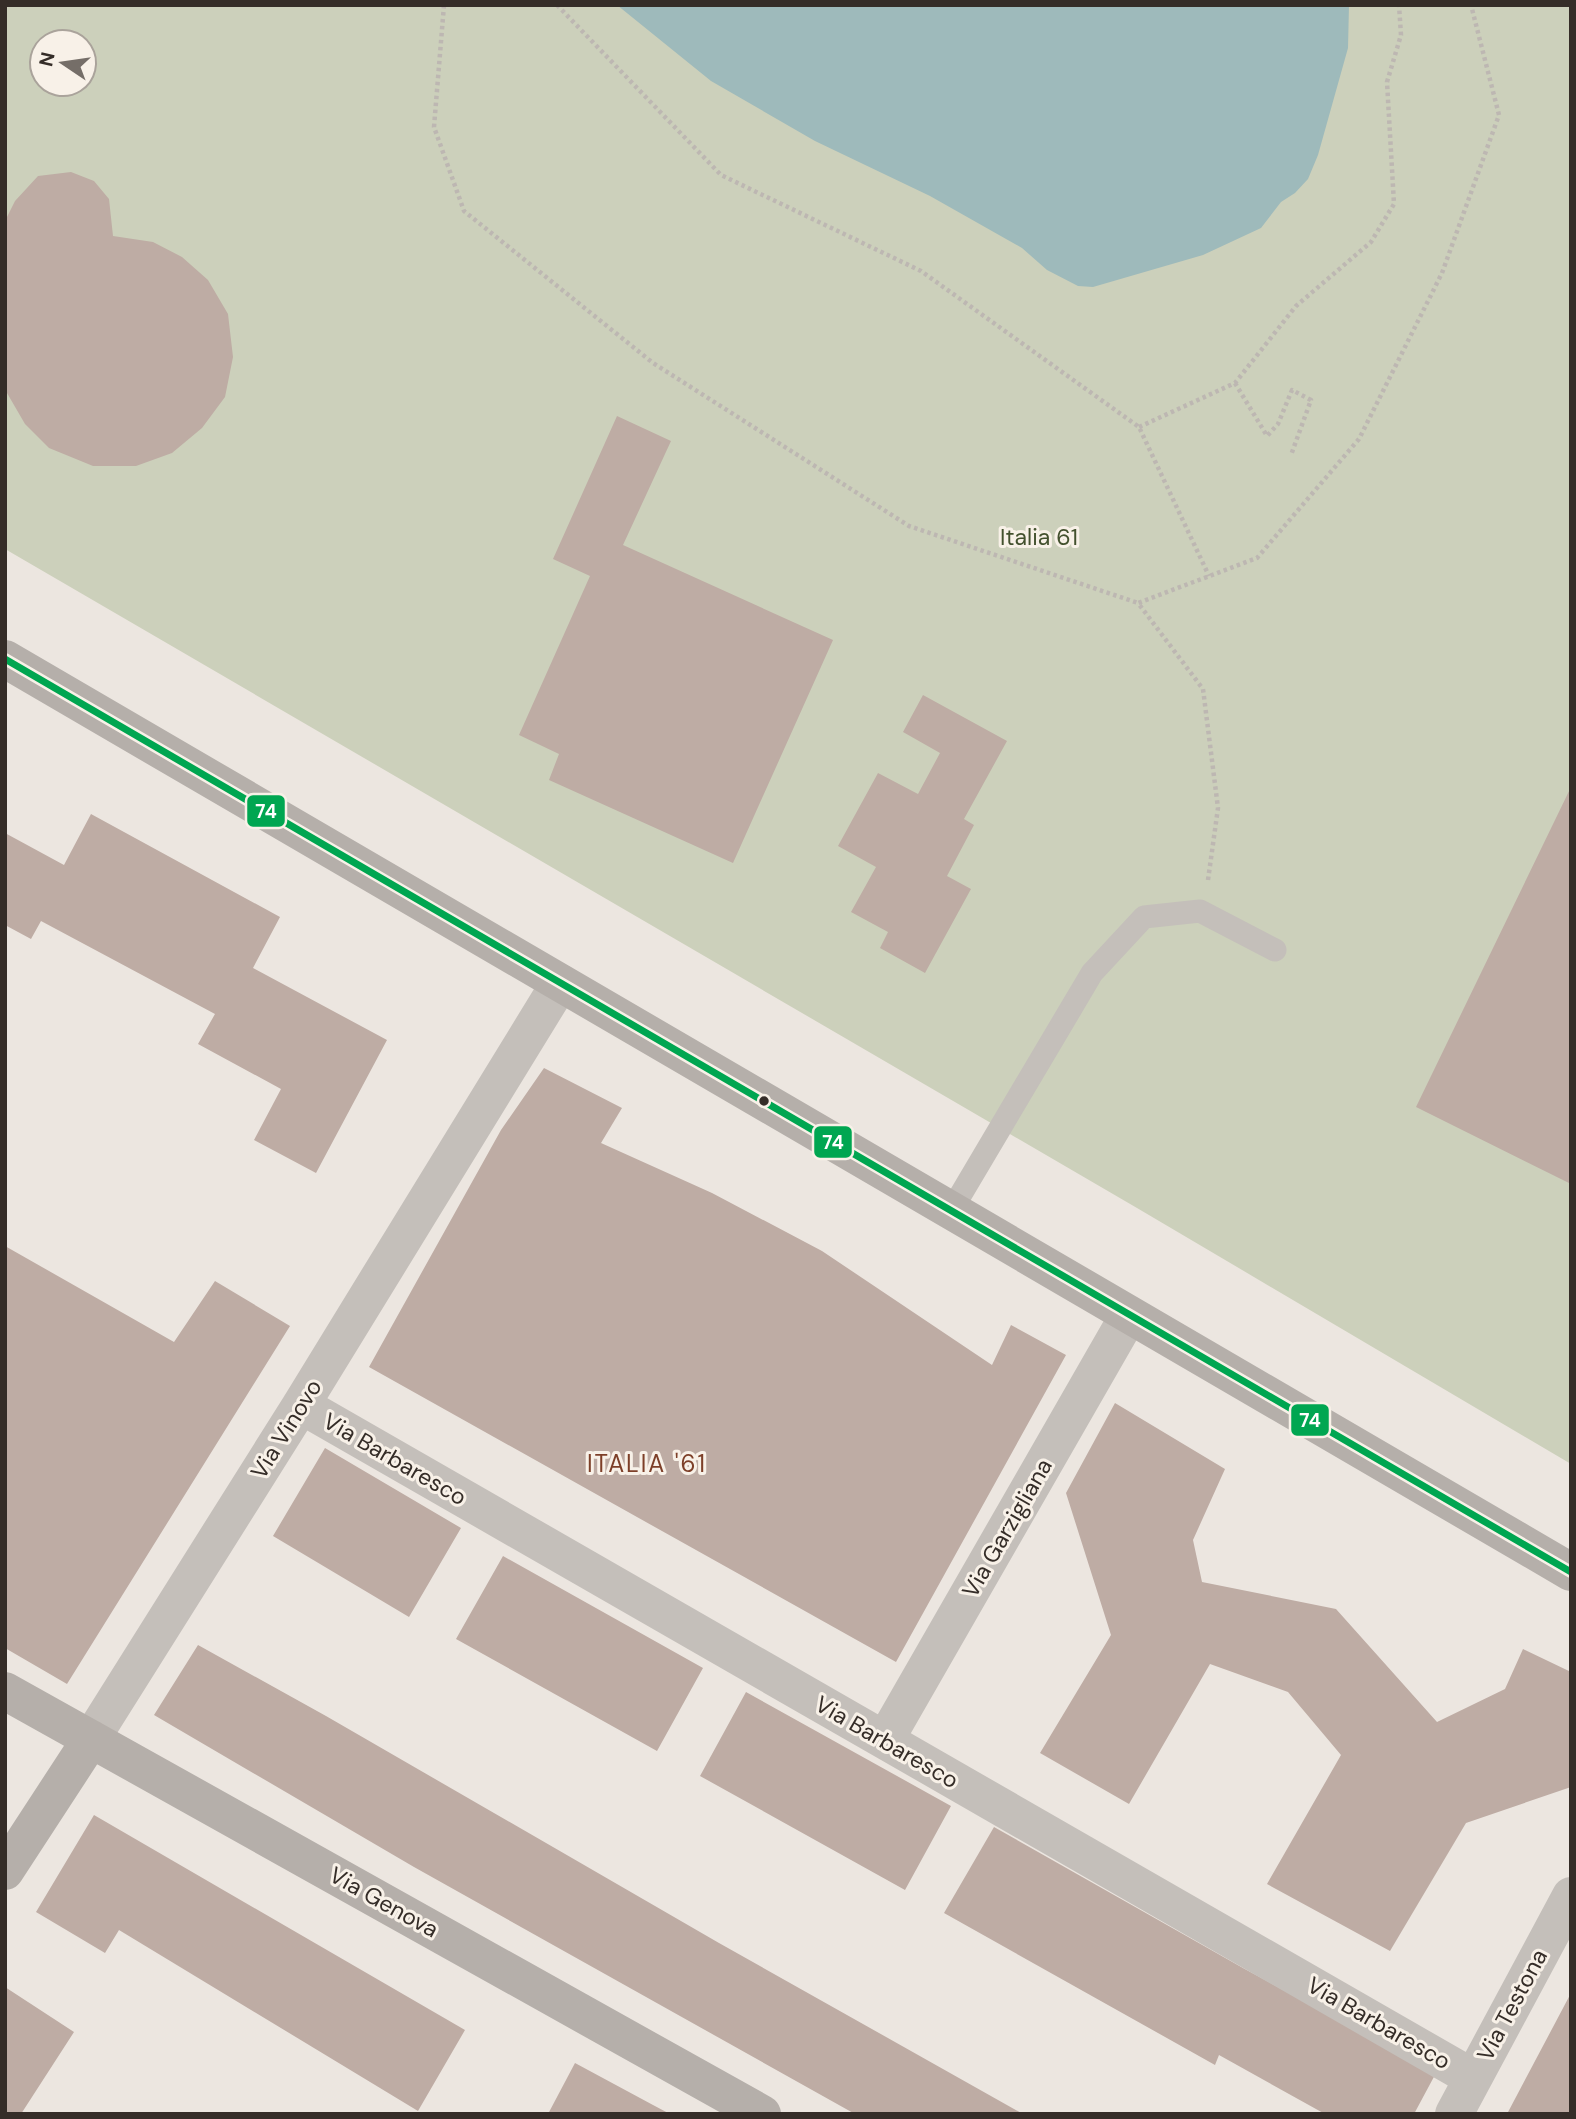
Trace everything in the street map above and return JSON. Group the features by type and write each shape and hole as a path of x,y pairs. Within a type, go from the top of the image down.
{"street":[{"path":"5,659 1571,1572"},
{"name":"Via Vinovo","path":"5,1871 301,1405 561,983"},
{"name":"Via Garzigliana","path":"885,1740 1129,1315"},
{"name":"Via Barbaresco","path":"301,1405 1473,2078"},
{"name":"Via Genova","path":"5,1691 762,2114"},
{"name":"Via Testona","path":"1454,2114 1571,1896"}],"lane":[{"path":"951,1211 1092,973 1144,917 1200,911 1275,950"}],"path":[{"path":"444,5 434,127 464,211 653,363 909,526 1138,603 1203,689 1218,808 1207,888 1200,911"},
{"path":"557,5 721,175 922,271 1139,426 1209,576"},
{"path":"1139,426 1235,383 1296,306 1371,242 1394,204 1387,82 1401,35 1399,5"},
{"path":"1138,603 1257,558 1359,439 1442,273 1499,116 1471,5"},
{"path":"1235,383 1267,436 1278,424 1292,390 1311,400 1290,455"}],"green space":[{"name":"Italia 61","path":"5,5 1571,5 1571,1464 5,549"}],"water":[{"path":"617,5 1349,5 1348,48 1318,155 1308,179 1295,193 1281,202 1261,228 1203,255 1093,287 1078,286 1047,270 1022,248 930,196 815,141 711,81"}],"building":[{"path":"71,172 94,181 109,199 113,236 153,242 182,257 208,280 228,314 233,357 225,397 202,428 172,453 136,466 93,466 49,448 25,424 7,393 5,384 5,221 15,201 38,176"},
{"path":"617,416 671,441 623,545 833,640 733,863 549,780 559,754 519,735 590,576 553,559"},
{"path":"923,695 1007,741 964,819 974,825 947,876 971,889 925,973 880,948 888,932 851,912 876,867 838,846 878,773 918,794 940,753 903,732"},
{"path":"1571,787 1571,1184 1416,1107"},
{"path":"91,814 280,917 253,968 387,1040 316,1173 254,1140 281,1089 198,1044 215,1014 41,921 31,939 5,925 5,833 64,865"},
{"path":"544,1068 622,1108 601,1143 712,1193 822,1251 992,1365 1011,1325 1066,1355 896,1662 369,1367 501,1130"},
{"path":"5,1246 174,1342 215,1281 290,1326 67,1684 5,1648"},
{"path":"1115,1403 1225,1469 1193,1540 1202,1582 1336,1609 1437,1722 1505,1689 1523,1649 1571,1672 1571,1787 1466,1823 1390,1951 1267,1884 1341,1755 1288,1692 1210,1664 1129,1804 1040,1753 1111,1635 1066,1493"},
{"path":"325,1448 461,1528 409,1617 273,1536"},
{"path":"503,1556 703,1668 657,1751 456,1639"},
{"path":"198,1645 1023,2114 855,2114 414,1867 154,1715"},
{"path":"746,1692 951,1806 905,1890 700,1776"},
{"path":"94,1815 465,2030 418,2111 119,1930 105,1953 36,1912"},
{"path":"994,1827 1243,1968 1436,2073 1414,2114 1325,2114 1219,2055 1215,2065 944,1913"},
{"path":"5,1987 74,2032 21,2114 5,2114"},
{"path":"1571,1993 1571,2114 1507,2114"},
{"path":"575,2063 653,2105 670,2114 548,2114"}],"transit line":[{"name":"74","path":"5,659 1571,1572"}],"district":[{"name":"ITALIA '61","path":"647,1464"}]}
